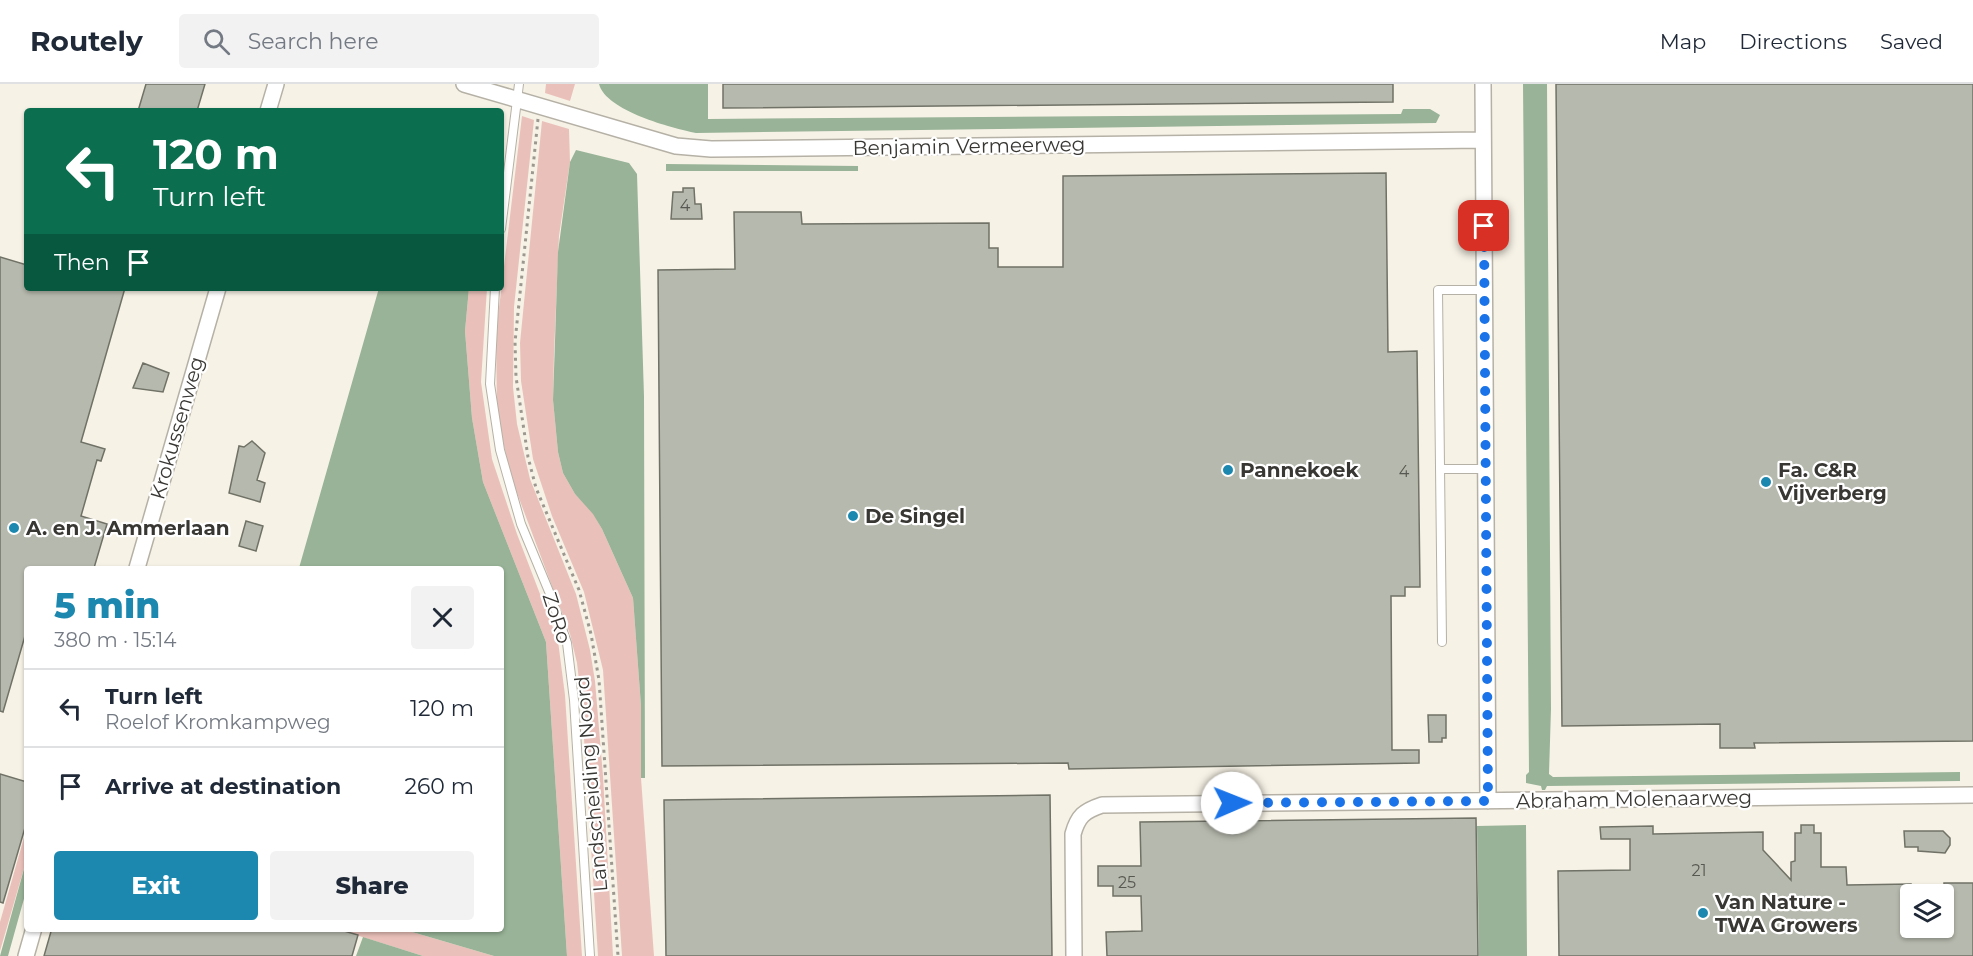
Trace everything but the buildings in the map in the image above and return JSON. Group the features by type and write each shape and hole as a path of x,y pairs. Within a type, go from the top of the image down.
{"street":[{"path":"269,108 276,84"},
{"name":"Benjamin Vermeerweg","path":"464,84 539,108 676,146 711,149 1483,140"},
{"path":"1483,84 1488,801"},
{"name":"Krokussenweg","path":"138,566 217,291"},
{"name":"Abraham Molenaarweg","path":"1074,956 1073,834 1078,818 1088,810 1115,804 1973,795"},
{"path":"26,956 33,932"}],"lane":[{"path":"504,206 519,84"},
{"path":"1442,642 1438,290 1484,290"},
{"name":"ZoRo","path":"495,291 490,384 500,450 521,524 550,594 567,643 574,700 590,956"},
{"path":"1440,469 1485,469"}],"path":[{"name":"Landscheiding Noord","path":"539,108 515,342 516,377 521,421 533,478 579,590 591,634 599,680 618,956"}],"shaded area":[{"path":"546,84 575,84 570,101 545,93"},
{"path":"599,84 708,84 708,119 1401,114 1403,109 1430,109 1440,115 1436,123 696,133 641,117 626,110 604,94"},
{"path":"1523,84 1547,84 1551,709 1549,774 1553,777 1960,772 1960,781 1547,786 1545,790 1542,790 1541,786 1526,783 1526,775 1529,772"},
{"path":"522,116 534,120 514,307 513,387 517,424 530,479 576,594 590,650 603,776 613,956 598,956 582,707 577,663 570,634 511,477 497,414 496,333 501,291 504,291 504,266"},
{"path":"542,121 569,129 570,162 559,236 554,354 553,400 558,452 563,473 575,494 593,513 602,529 633,598 641,706 641,778 654,956 622,956 603,670 584,592 552,516 533,459 521,381 520,343"},
{"path":"576,150 629,163 637,174 644,396 645,778 641,778 641,706 633,598 602,529 593,514 575,494 563,473 558,452 553,400 558,252 570,162"},
{"path":"666,164 858,166 858,171 666,171"},
{"path":"378,291 469,291 465,331 472,418 483,482 546,642 567,956 494,956 412,932 504,932 504,566 300,566"},
{"path":"469,291 487,291 481,382 492,459 517,534 558,641 565,695 582,956 567,956 546,642 483,482 472,418 465,331"},
{"path":"1526,825 1527,956 1479,956 1477,826"},
{"path":"24,838 24,868 0,951 0,922"},
{"path":"24,869 24,899 8,956 0,956"},
{"path":"347,932 412,932 494,956 423,956"},
{"path":"363,937 423,956 356,956"}],"place":[{"name":"Pannekoek","path":"1228,470"},
{"name":"Fa. C&R Vijverberg","path":"1766,482"},
{"name":"De Singel","path":"853,516"},
{"name":"A. en J. Ammerlaan","path":"14,528"},
{"name":"Van Nature - TWA Growers","path":"1703,913"}],"route":[{"path":"1232,803 1488,801 1484,226"}]}
